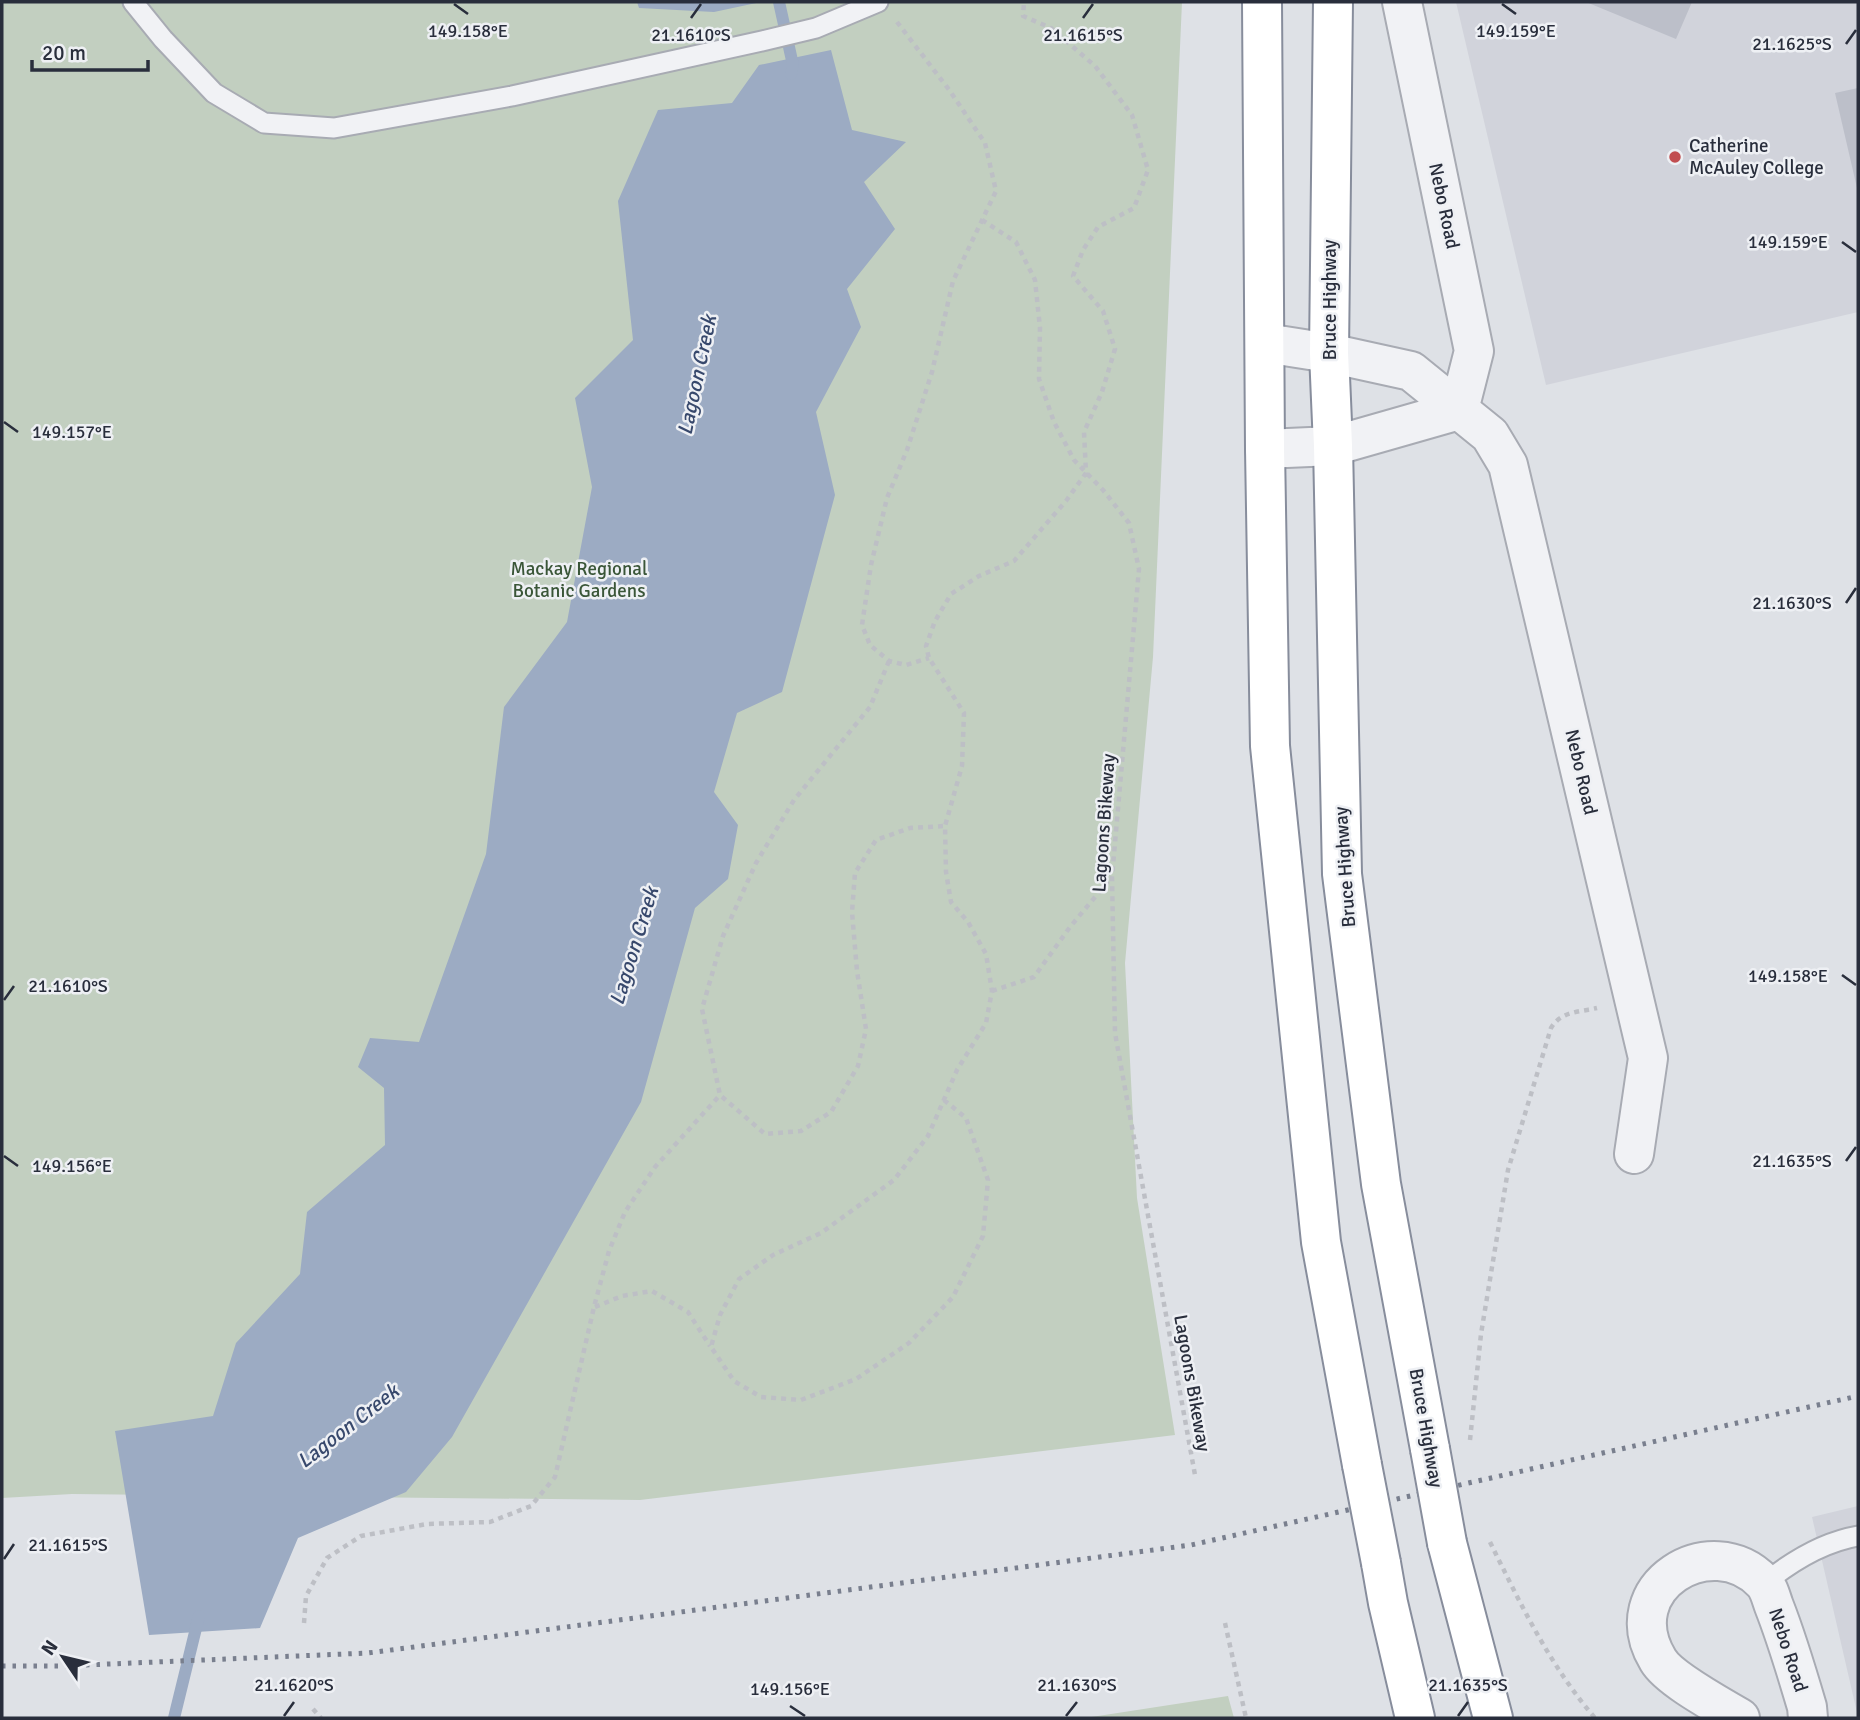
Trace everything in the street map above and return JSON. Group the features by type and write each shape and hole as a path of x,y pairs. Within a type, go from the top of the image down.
{"highway":[{"path":"1262,2 1270,746 1321,1242 1388,1603 1415,1718"},
{"name":"Bruce Highway","path":"1333,2 1329,353 1342,874 1381,1184 1447,1543 1493,1718"}],"street":[{"name":"Nebo Road","path":"1402,2 1474,351 1458,410"},
{"name":"Nebo Road","path":"1265,343 1329,353 1411,371 1490,435 1508,465 1648,1058 1634,1154"},
{"path":"1265,449 1333,446 1458,410"},
{"path":"1740,1718 1682,1682 1658,1662 1646,1630 1651,1597 1677,1570 1701,1562 1725,1561 1746,1568 1765,1583"},
{"name":"Nebo Road","path":"1765,1583 1783,1628 1808,1718"}],"lane":[{"path":"133,2 163,39 214,93 264,123 334,128 512,96 762,41 884,7"},
{"path":"1765,1583 1785,1567 1837,1540 1858,1536"}],"path":[{"path":"710,1347 720,1315 739,1279 773,1255 821,1233 894,1180 928,1136 957,1070 986,1023 992,991 986,954 968,922 951,902 946,872 945,826 962,766 964,713 929,658 926,646 935,621 951,594 979,576 1014,561 1066,501 1086,473 1084,432 1102,393 1115,349 1103,311 1073,276 1083,250 1098,227 1134,208 1148,170 1132,115 1095,66 1051,28 1023,16 1024,2"},
{"path":"884,7 950,91 985,144 996,191 953,281 932,372 887,498 871,565 862,625 870,645 889,661 906,666 929,658"},
{"name":"Lagoons Bikeway","path":"982,220 1016,242 1035,280 1040,328 1039,379 1054,422 1074,460 1129,523 1139,569 1112,877 1115,1033 1195,1475"},
{"path":"889,661 870,707 794,800 756,863 723,936 702,1009 720,1095 765,1134 801,1131 831,1112 858,1066 866,1029 852,912 855,873 876,840 910,828 945,826"},
{"path":"992,991 1034,977 1070,927 1112,877"},
{"path":"1469,1450 1481,1334 1508,1170 1551,1028 1554,1022 1566,1014 1596,1009 1602,1004 1604,979 1629,974"},
{"path":"304,1623 306,1596 327,1558 361,1536 427,1524 490,1522 531,1506 555,1477 594,1307 609,1251 625,1212 654,1167 720,1095"},
{"path":"594,1307 622,1296 652,1291 688,1312 734,1381 761,1397 801,1400 856,1378 909,1343 953,1297 983,1236 988,1180 966,1118 944,1100"},
{"path":"1490,1542 1547,1650 1580,1701 1595,1718"},
{"path":"1225,1623 1246,1718"},
{"path":"313,1709 321,1718"}],"shaded area":[{"name":"Catherine McAuley College","path":"1456,2 1858,2 1858,312 1546,385"},
{"path":"1858,1506 1858,1717 1812,1517"}],"green space":[{"name":"Mackay Regional Botanic Gardens","path":"2,2 1182,2 1153,657 1125,963 1137,1198 1175,1435 640,1500 72,1494 2,1498"},
{"path":"1228,1696 1234,1718 1085,1718"}],"water":[{"path":"637,2 761,2 714,12 639,8"},
{"path":"831,50 852,130 906,142 864,182 895,229 847,289 861,327 816,412 835,495 782,692 737,713 714,792 738,825 728,879 695,908 641,1102 452,1437 406,1492 298,1538 260,1628 149,1635 115,1431 213,1416 236,1343 300,1274 307,1212 385,1145 384,1088 358,1067 370,1038 419,1042 486,854 504,707 567,622 592,487 575,398 633,340 618,201 658,110 732,103 759,65"}],"building":[{"path":"1586,2 1692,2 1676,39"},
{"path":"1858,88 1858,187 1857,188 1835,93"}],"waterway":[{"name":"Lagoon Creek","path":"779,2 793,65 791,74"},
{"name":"Lagoon Creek","path":"174,1718 199,1616"}],"railway":[{"path":"2,1666 62,1666 368,1653 1191,1545 1858,1396"}],"place":[{"name":"Catherine McAuley College","path":"1675,157"}]}
